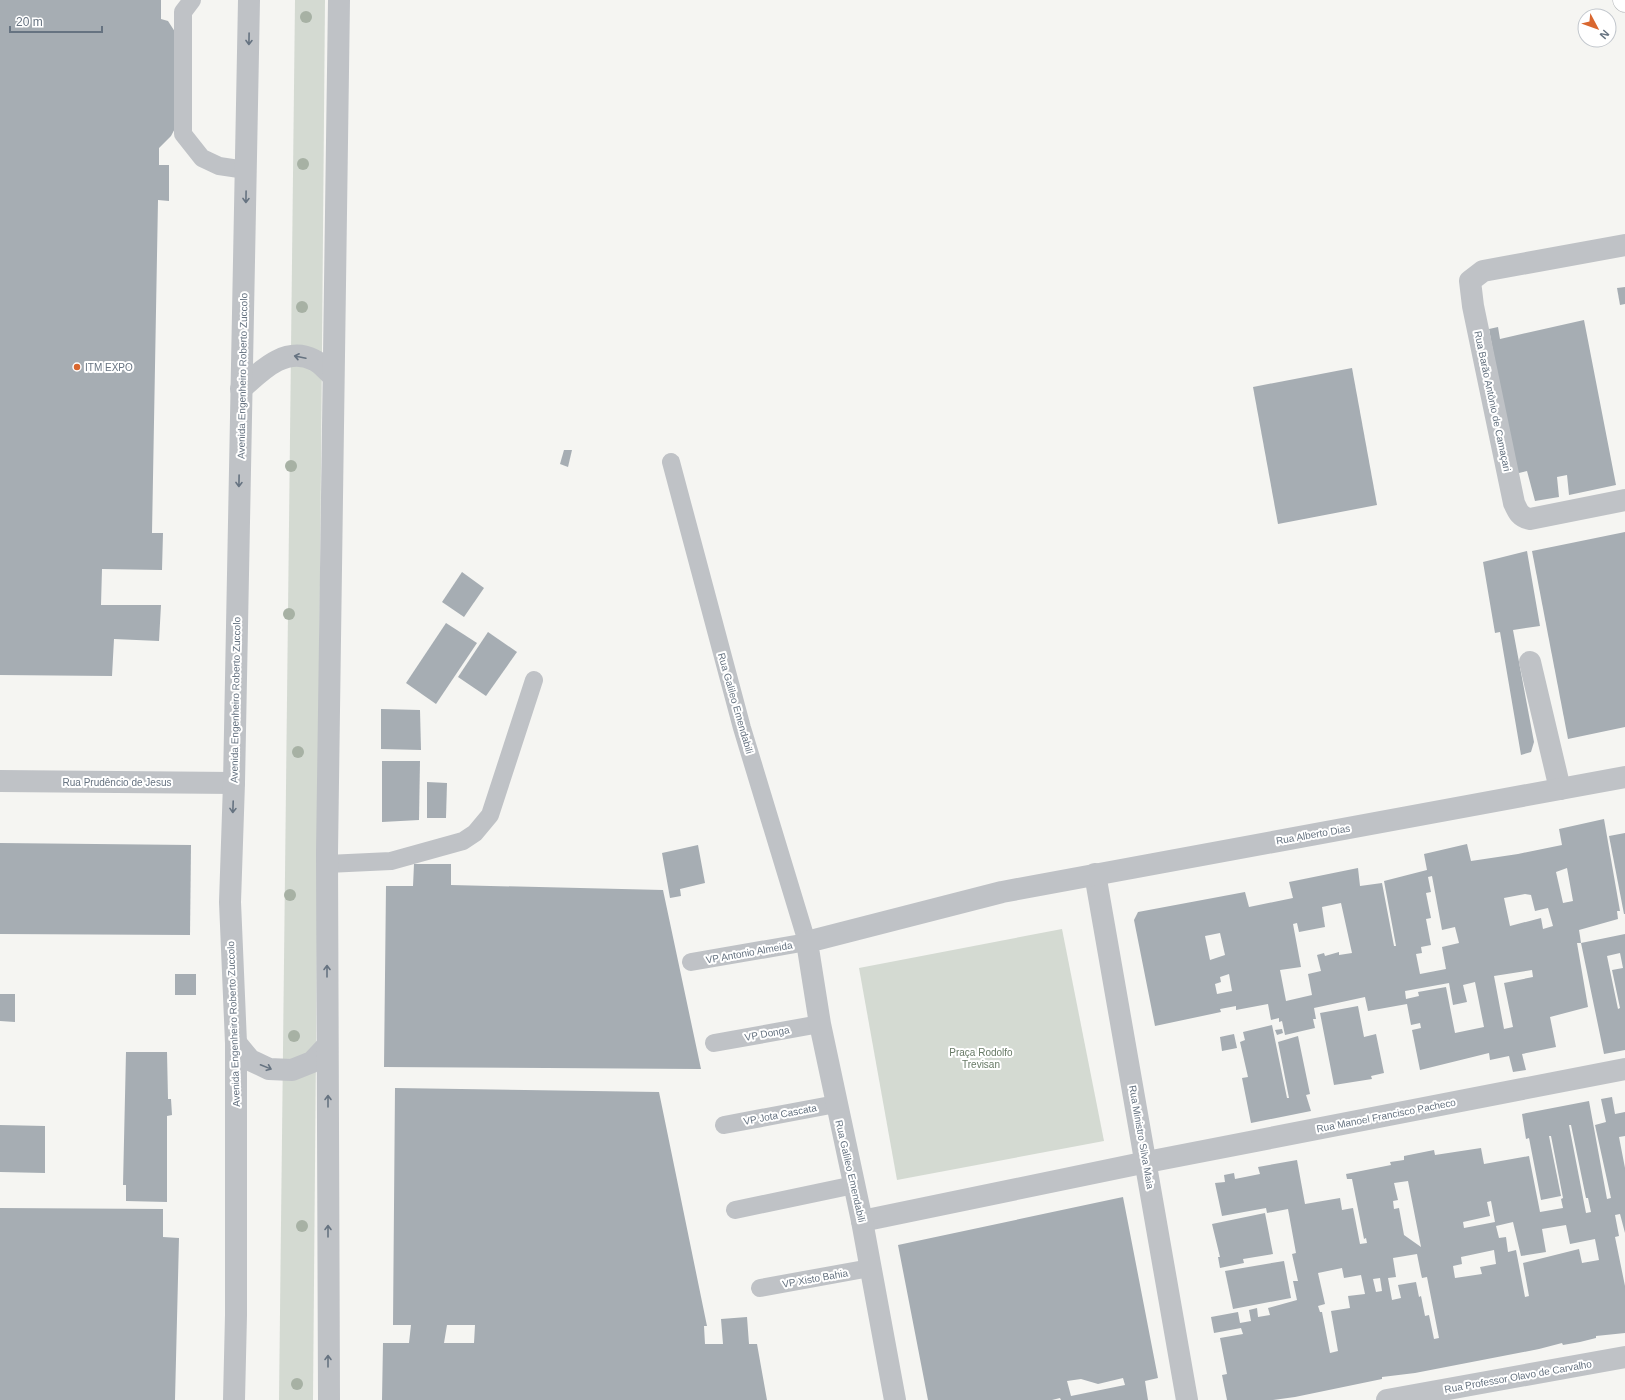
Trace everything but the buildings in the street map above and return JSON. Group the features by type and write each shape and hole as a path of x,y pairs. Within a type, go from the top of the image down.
{"street":[{"name":"Avenida Engenheiro Roberto Zuccolo","path":"234,1400 236,1315 236,1043 230,902 234,783 249,0"},
{"path":"329,1400 327,864 339,0"},
{"name":"Rua Barão Antônio de Camaçari","path":"1625,245 1483,271 1470,280 1473,306 1514,503 1518,513 1524,518 1530,519 1625,500"},
{"path":"241,389 270,363 293,355 314,359 333,376"},
{"path":"1530,662 1560,789"},
{"name":"Rua Alberto Dias","path":"807,942 1002,892 1625,777"},
{"name":"Rua Prudêncio de Jesus","path":"0,781 234,783"},
{"name":"Rua Ministro Silva Maia","path":"1095,874 1147,1162 1187,1400"},
{"name":"Rua Galileo Emendabili","path":"807,942 820,1024 862,1221 895,1400"},
{"path":"236,1043 250,1060 270,1069 292,1070 312,1062 328,1046"},
{"name":"Rua Manoel Francisco Pacheco","path":"862,1221 1147,1162 1625,1069"},
{"name":"Rua Professor Olavo de Carvalho","path":"1387,1400 1625,1357"}],"lane":[{"path":"192,0 183,12 183,134 202,158 219,166 246,170"},
{"name":"Rua Galileo Emendabili","path":"671,462 742,728 807,942"},
{"path":"327,864 391,861 463,841 475,833 490,815 534,680"},
{"name":"VP Antonio Almeida","path":"691,962 807,942"},
{"name":"VP Donga","path":"714,1043 820,1024"},
{"name":"VP Jota Cascata","path":"724,1125 836,1104"},
{"path":"735,1210 854,1184"},
{"name":"VP Xisto Bahia","path":"760,1288 870,1268"}],"green space":[{"path":"295,0 325,0 313,1400 279,1400"},
{"name":"Praça Rodolfo Trevisan","path":"1062,929 1104,1141 897,1180 859,968"}],"place":[{"name":"ITM EXPO","path":"77,367"}]}
